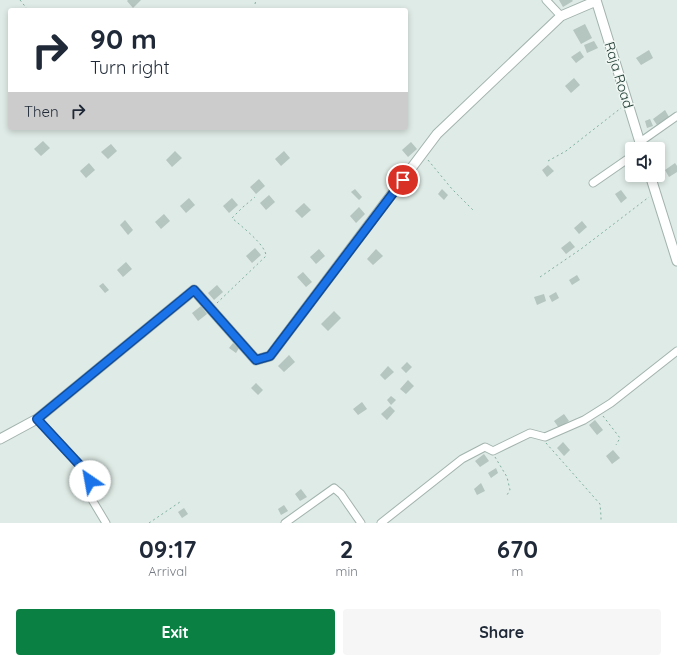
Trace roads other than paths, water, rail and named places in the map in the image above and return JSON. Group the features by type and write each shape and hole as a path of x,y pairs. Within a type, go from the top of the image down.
{"street":[{"path":"546,0 561,16"},
{"path":"0,439 37,419 194,290 256,360 270,356 437,134 561,16 598,0"},
{"name":"Raja Road","path":"598,0 640,142"},
{"path":"648,142 677,116"},
{"path":"593,183 625,161"},
{"path":"653,182 677,261"},
{"path":"381,523 462,459 485,447 492,451 530,433 545,437 584,420 611,403 677,351"},
{"path":"37,419 88,474 92,498 106,523"},
{"path":"284,523 334,488 341,494 361,523"}]}
